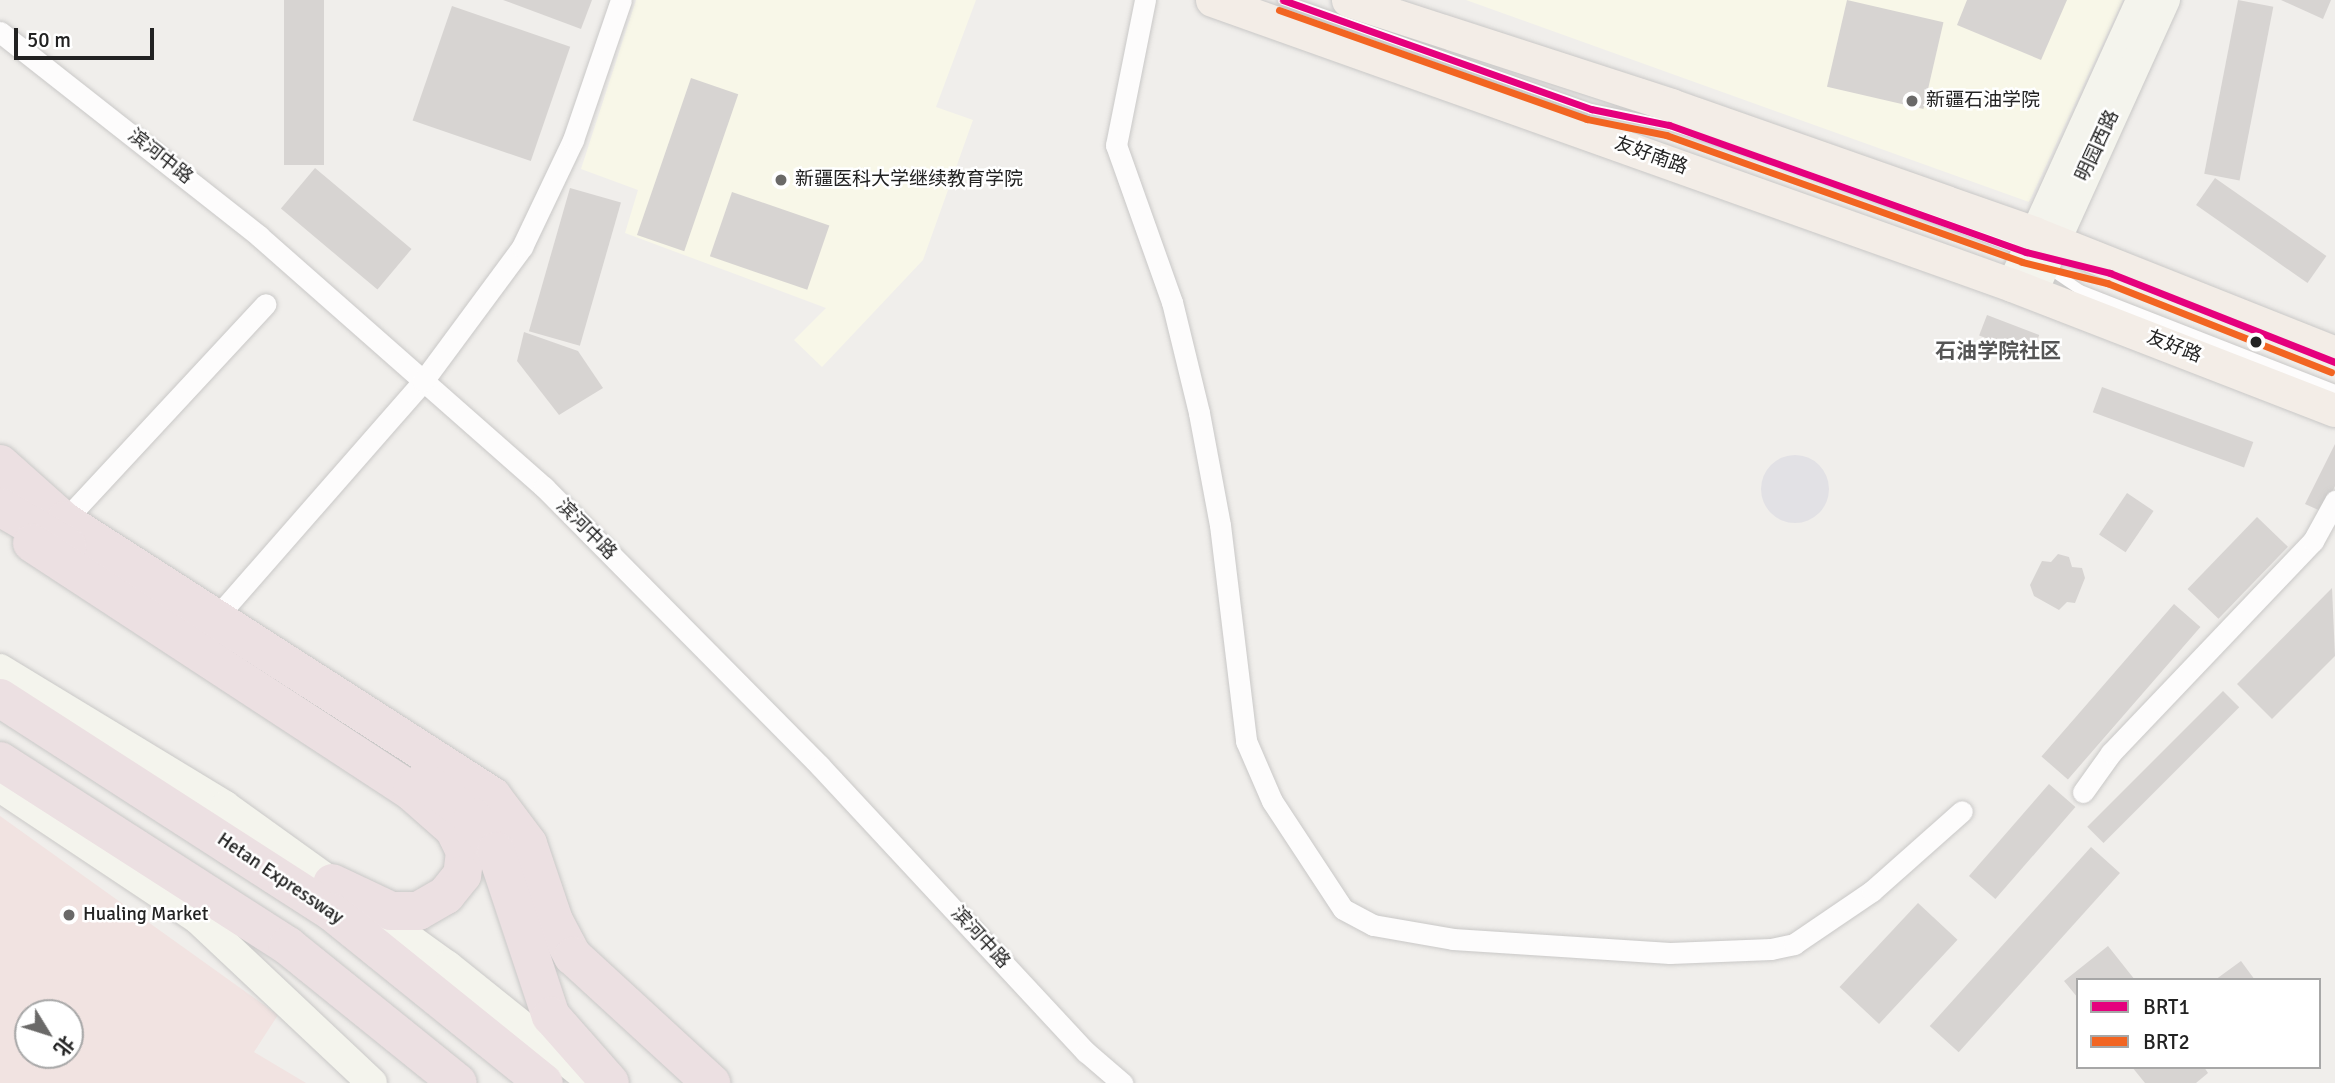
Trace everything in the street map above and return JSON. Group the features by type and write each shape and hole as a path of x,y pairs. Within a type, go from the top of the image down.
{"highway":[{"path":"0,464 64,521 214,620 492,796 528,844 554,921 573,956 711,1083"},
{"path":"0,508 414,783 454,829 465,852 462,875 446,895 418,911 391,911 332,883"},
{"path":"0,524 414,783 473,817 496,851 551,1016 610,1083"},
{"name":"Hetan Expressway","path":"0,698 332,912 544,1083"},
{"path":"0,761 288,946 458,1083"},
{"path":"198,919 345,1003 458,1083"}],"main road":[{"name":"友好南路","path":"1212,0 2036,261"},
{"path":"1348,0 1671,105 2036,261 2335,353"},
{"name":"友好路","path":"2036,261 2335,410"}],"street":[{"path":"214,620 423,381 522,247 573,140 621,0"},
{"path":"1145,0 1116,145 1172,302 1199,413 1220,525 1246,741 1272,801 1343,909 1373,925 1453,939 1670,953 1771,948 1794,944 1872,891 1962,811"},
{"name":"明园西路","path":"2036,261 2141,0"},
{"name":"明园西路","path":"2036,261 2165,0"},
{"name":"滨河中路","path":"0,32 259,236 544,487 820,766 1086,1052 1122,1083"},
{"path":"64,521 267,304"},
{"path":"2083,792 2111,753 2313,541 2335,501"},
{"path":"0,669 225,806 332,883 594,1083"},
{"path":"0,787 198,919 373,1083"}],"lane":[{"path":"1283,0 1591,109 1669,125 1772,158 2036,261 2080,290 2335,390"},
{"path":"2036,261 2110,272 2335,362"}],"shaded area":[{"name":"新疆医科大学继续教育学院","path":"636,0 976,0 936,107 973,120 923,260 822,367 794,340 826,308 625,233 638,190 581,169"},
{"name":"新疆石油学院","path":"1466,0 2123,0 2029,202"},
{"path":"1788,455 1802,455 1814,460 1824,470 1829,489 1824,508 1814,518 1802,523 1788,523 1776,518 1766,508 1761,496 1761,482 1766,470 1776,460"},
{"name":"Hualing Market","path":"0,816 278,1015 254,1052 306,1083 0,1083"}],"building":[{"path":"284,0 324,0 324,165 284,165"},
{"path":"503,0 592,0 581,29"},
{"path":"1847,0 1943,22 1923,109 1827,87"},
{"path":"1967,0 2067,0 2041,60 1957,25"},
{"path":"2238,0 2273,7 2240,181 2204,174"},
{"path":"2281,0 2331,0 2323,19"},
{"path":"452,6 570,47 531,161 413,120"},
{"path":"691,78 738,94 684,251 637,235"},
{"path":"315,168 412,249 377,290 281,209"},
{"path":"2215,178 2326,256 2307,283 2196,205"},
{"path":"570,188 621,203 580,346 529,331"},
{"path":"732,192 829,226 807,290 710,256"},
{"path":"1987,315 2039,335 2031,356 1979,336"},
{"path":"524,332 578,351 603,388 559,415 517,361"},
{"path":"2102,387 2253,442 2244,467 2093,412"},
{"path":"2335,444 2335,486 2323,512 2305,504"},
{"path":"2127,493 2154,511 2126,552 2099,534"},
{"path":"2257,517 2288,547 2218,619 2188,589"},
{"path":"2058,554 2069,557 2072,567 2082,568 2085,578 2075,603 2067,602 2059,610 2034,596 2030,585 2042,561 2051,562"},
{"path":"2332,588 2335,656 2272,719 2237,684"},
{"path":"2174,604 2200,627 2068,779 2041,756"},
{"path":"2223,691 2239,707 2103,843 2087,827"},
{"path":"2049,784 2075,807 1995,899 1969,876"},
{"path":"2091,847 2120,873 1959,1052 1930,1026"},
{"path":"1918,903 1957,940 1879,1024 1840,987"},
{"path":"2108,946 2133,978 2076,978 2076,996 2064,981"},
{"path":"2241,961 2254,978 2218,978"},
{"path":"2134,1069 2205,1069 2208,1073 2196,1083 2145,1083"}],"transit line":[{"name":"BRT1","path":"1283,0 1591,109 1669,125 2026,252 2110,273 2335,362"},
{"name":"BRT2","path":"1279,10 1587,119 1666,135 2022,262 2107,283 2331,372"}],"place":[{"name":"新疆石油学院","path":"1912,101"},
{"name":"新疆医科大学继续教育学院","path":"781,180"},
{"name":"Hualing Market","path":"69,915"}],"district":[{"name":"石油学院社区","path":"1998,351"}]}
